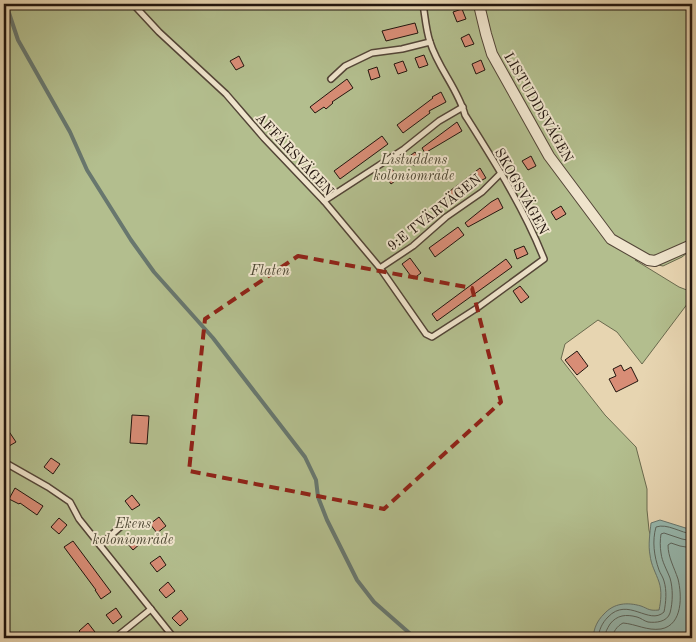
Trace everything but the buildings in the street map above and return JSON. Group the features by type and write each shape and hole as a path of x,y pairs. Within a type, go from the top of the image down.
{"street":[{"name":"LISTUDDSVÄGEN","path":"480,4 492,54 544,148 612,239 648,260 655,261 692,244"}],"lane":[{"name":"AFFÄRSVÄGEN","path":"133,4 159,32 226,94 264,138 324,201 380,268 426,334"},
{"name":"SKOGSVÄGEN","path":"423,4 430,42 444,72 466,115 502,173 534,233 544,259 477,308 440,332 432,337 426,334"},
{"path":"331,79 345,66 372,53 402,49 430,42"},
{"path":"324,201 404,149 439,121 463,107"},
{"name":"9:E TVÄRVÄGEN","path":"380,268 413,246 446,217 482,192 502,173"},
{"path":"4,462 70,502 79,519 174,638"},
{"path":"100,545 126,522"},
{"path":"115,638 151,609"}],"highlighted area":[{"path":"298,256 472,288 501,402 384,509 189,471 205,319"}],"green space":[{"name":"Flaten","path":"4,4 692,4 692,249 682,257 663,266 635,260 679,287 692,292 691,299 642,364 617,332 598,320 565,344 561,359 605,415 636,447 647,489 649,530 674,633 692,638 4,638"}],"water":[{"path":"660,520 692,530 692,638 593,638 599,619 608,610 616,606 631,604 651,610 659,610 661,589 651,562 649,543 651,523"}],"waterway":[{"path":"6,4 18,40 70,132 87,170 131,240 154,272 213,338 305,457 316,480 318,497 327,520 357,580 374,602 415,638"}],"park label":[{"name":"Listuddens koloniområde","path":"414,168"},
{"name":"Ekens koloniområde","path":"133,532"}]}
